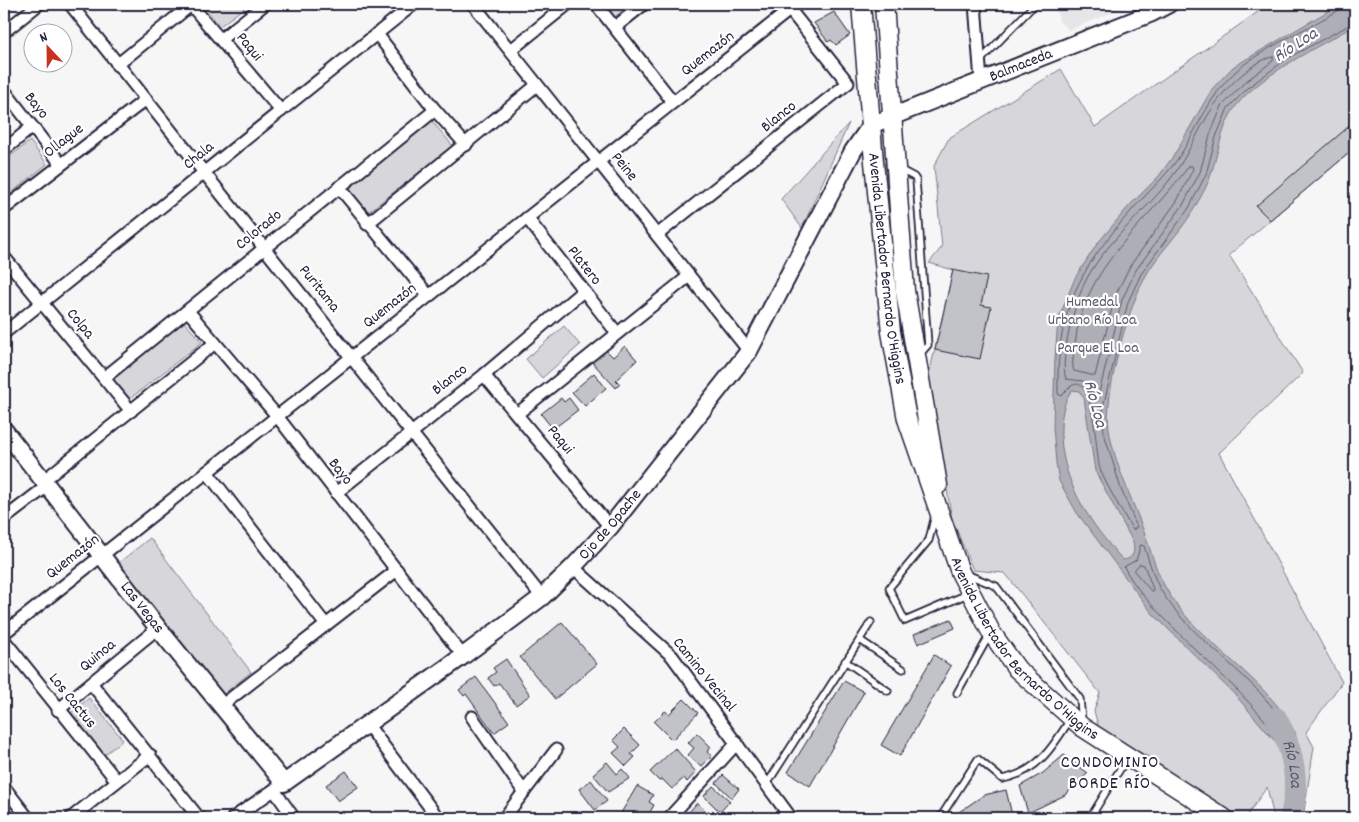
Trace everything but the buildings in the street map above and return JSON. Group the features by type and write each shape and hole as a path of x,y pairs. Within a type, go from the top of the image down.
{"main road":[{"name":"Avenida Libertador Bernardo O'Higgins","path":"861,4 891,332 907,419 960,572 991,632 1018,669 1077,722 1224,818"},
{"name":"Avenida Libertador Bernardo O'Higgins","path":"884,4 894,118 905,291 944,528"},
{"name":"Balmaceda","path":"871,125 894,118 905,110 1152,13 1169,4"},
{"name":"Ojo de Opache","path":"279,787 463,656 542,596 573,568 610,527 749,351 853,151 871,125"},
{"name":"Las Vegas","path":"4,430 101,556 222,706 279,787"}],"street":[{"path":"4,32 39,4"},
{"name":"Puritama","path":"70,4 542,596"},
{"path":"117,65 192,4"},
{"name":"Paqui","path":"192,4 281,111"},
{"path":"221,38 265,4"},
{"name":"Chala","path":"4,333 414,4"},
{"name":"Peine","path":"473,4 749,351"},
{"path":"511,50 568,4"},
{"path":"596,4 673,102"},
{"path":"615,27 644,4"},
{"path":"975,4 981,81"},
{"name":"Quemazón","path":"4,633 793,7"},
{"name":"Blanco","path":"657,235 848,83 793,7"},
{"path":"377,34 436,110 466,145"},
{"path":"368,224 537,85"},
{"name":"Bayo","path":"4,90 61,164"},
{"name":"Ollague","path":"4,209 146,100"},
{"name":"Colorado","path":"104,378 188,311 264,246 436,110"},
{"name":"Ollague","path":"4,150 32,128"},
{"path":"339,187 429,296"},
{"name":"Platero","path":"527,218 617,334"},
{"name":"Colpa","path":"4,258 130,411"},
{"path":"517,414 689,276"},
{"name":"Blanco","path":"336,493 484,375 583,291"},
{"name":"Bayo","path":"188,311 277,416 463,656"},
{"path":"4,519 130,411 215,343"},
{"name":"Paqui","path":"484,375 610,527"},
{"path":"207,472 326,625"},
{"name":"Camino Vecinal","path":"573,568 672,656 791,818"},
{"path":"222,706 397,570"},
{"name":"Quinoa","path":"58,710 158,628"},
{"name":"Los Cactus","path":"4,640 58,710 117,781"},
{"name":"Los Cactus","path":"92,683 199,818"},
{"path":"472,718 524,792"},
{"path":"367,724 438,818"},
{"path":"669,818 737,743"},
{"path":"504,818 556,750"},
{"path":"71,818 150,755"},
{"path":"4,787 28,818"},
{"path":"279,787 294,818"},
{"name":"Ojo de Opache","path":"234,818 279,787"}],"lane":[{"path":"979,62 1035,4"},
{"path":"897,168 916,180 928,344 917,358"},
{"path":"905,291 923,290"},
{"path":"937,506 928,540 889,588 905,621 970,592"},
{"path":"940,818 978,759 1002,779 1027,772 1077,722 1080,700 996,586 960,572"},
{"path":"767,785 871,622"},
{"path":"957,693 981,654 991,632"},
{"path":"860,640 903,669"},
{"path":"845,661 888,691"},
{"path":"1090,818 1128,756"}],"shaded area":[{"path":"1061,4 1133,4 1069,30 1059,21 1056,6"}],"green space":[{"path":"201,4 249,4 220,26"},
{"path":"601,4 631,4 612,19"},
{"name":"Parque El Loa","path":"1269,4 1355,4 1355,148 1229,255 1303,373 1219,453 1342,682 1306,732 1314,747 1303,818 1274,818 1267,787 1246,817 1235,818 1100,732 1094,711 1100,693 1005,573 973,570 952,519 928,379 953,270 929,263 942,247 934,166 949,138 1061,69 1095,127"},
{"path":"431,120 453,146 367,213 345,187"},
{"path":"849,123 802,228 781,199"},
{"path":"30,141 47,164 4,199 4,161"},
{"path":"184,322 202,342 127,401 108,380"},
{"path":"564,326 580,345 542,378 526,359"},
{"path":"150,538 251,672 220,697 117,564"},
{"path":"89,698 123,740 104,755 71,713"}],"water":[{"name":"Humedal Urbano Río Loa","path":"1340,4 1355,4 1355,25 1271,75 1242,99 1232,112 1225,127 1204,192 1182,227 1149,270 1137,293 1124,332 1113,375 1108,414 1109,430 1118,466 1164,585 1194,625 1249,676 1283,713 1296,734 1289,746 1280,745 1274,740 1236,696 1152,613 1077,513 1059,481 1053,427 1058,320 1075,278 1097,244 1129,206 1159,176 1174,155 1212,89 1233,67","holes":["1072,390 1079,391 1084,398 1095,471 1133,542 1133,554 1127,559 1123,560 1110,546 1088,515 1078,499 1065,464 1061,426 1063,412 1067,398"]}],"waterway":[{"name":"Río Loa","path":"1276,718 1287,742 1294,767 1295,793 1290,818"}],"district":[{"name":"CONDOMINIO BORDE RÍO","path":"1110,773"}]}
